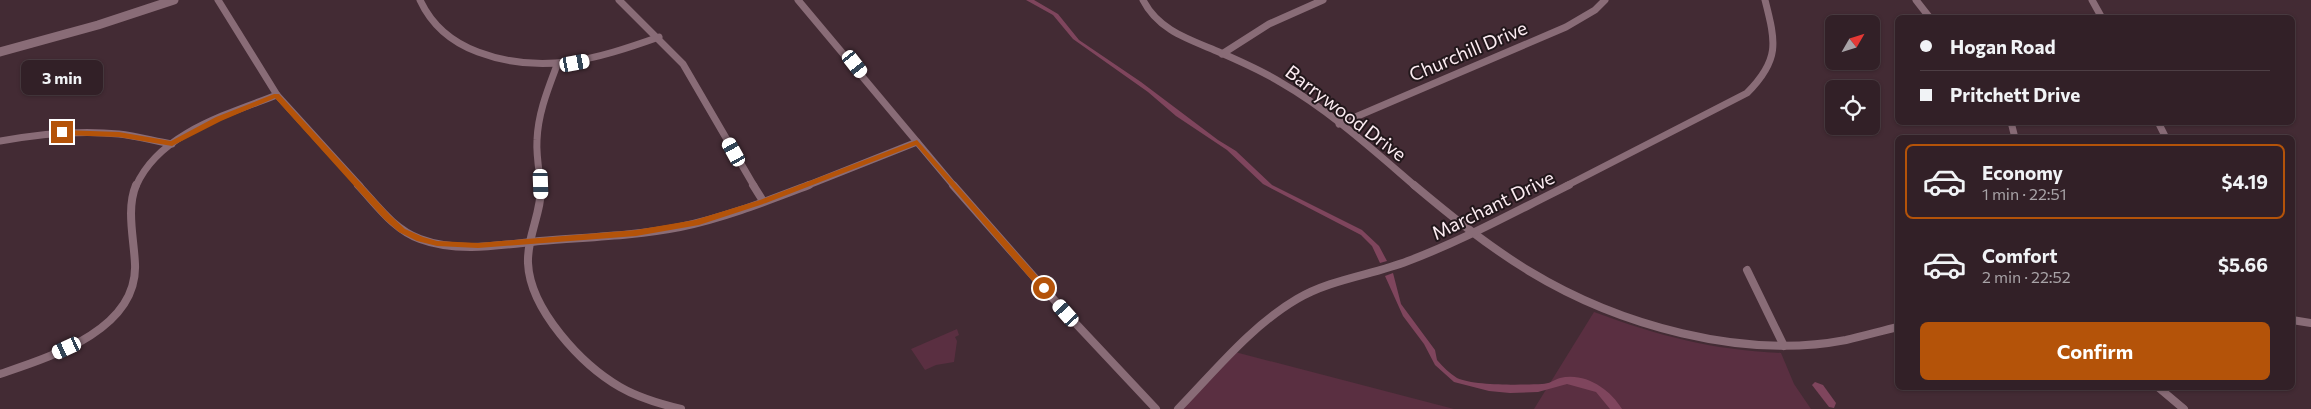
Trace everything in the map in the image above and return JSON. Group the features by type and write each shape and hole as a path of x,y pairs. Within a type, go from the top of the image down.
{"street":[{"path":"0,52 98,25 174,0"},
{"path":"218,0 277,95 387,217 408,234 445,245 478,246 669,229 718,217 917,142"},
{"path":"420,0 433,25 463,46 506,62 557,65 602,57 659,37"},
{"path":"619,0 659,37 683,64 695,81 763,201"},
{"path":"798,0 844,50 917,142 1033,277 1156,409"},
{"name":"Barrywood Drive","path":"1143,0 1154,17 1166,28 1289,87 1339,124 1474,233 1501,252 1549,282 1636,320 1708,338 1784,346 1814,345 1848,340 1895,328"},
{"path":"1222,54 1276,20 1323,0"},
{"name":"Churchill Drive","path":"1339,124 1566,27 1595,10 1605,0"},
{"name":"Marchant Drive","path":"1178,409 1258,328 1297,299 1323,287 1419,257 1474,233 1720,109 1747,93 1766,72 1773,53 1773,31 1765,0"},
{"path":"1916,0 1928,15"},
{"path":"2092,0 2100,15"},
{"path":"557,65 538,125 537,144 541,194 539,214 530,242 528,268 534,290 554,326 578,355 599,374 628,392 651,401 681,409"},
{"path":"0,374 46,357 78,342 104,324 123,306 130,295 134,280 132,204 135,187 148,165 172,144 218,119 277,95"},
{"path":"0,141 45,134 88,132 124,135 172,144"},
{"path":"1747,270 1784,346"},
{"path":"2295,320 2311,323"},
{"path":"2161,390 2184,409"}],"shaded area":[{"path":"1026,0 1034,0 1058,14 1079,40 1236,151 1272,185 1362,230 1379,246 1387,261 1380,263 1372,246 1361,235 1263,184 1227,150 1176,116 1148,92 1073,39 1053,15"},
{"path":"1393,273 1401,304 1435,350 1437,360 1457,378 1486,384 1523,385 1545,384 1560,378 1579,378 1604,389 1622,409 1610,409 1596,392 1567,384 1538,392 1510,393 1489,391 1454,382 1435,365 1424,344 1403,316 1385,276"},
{"path":"1594,312 1664,335 1686,340 1732,349 1781,353 1794,384 1811,409 1534,409"},
{"path":"957,329 959,335 955,337 957,341 954,362 936,365 925,370 911,349"},
{"path":"1235,352 1454,409 1178,409"},
{"path":"1815,382 1823,385 1836,403 1834,408 1829,407 1812,385"}],"route":[{"path":"62,132 119,134 172,144 218,119 277,95 396,226 408,234 437,244 478,246 636,233 696,223 763,201 917,142 1044,288"}]}
